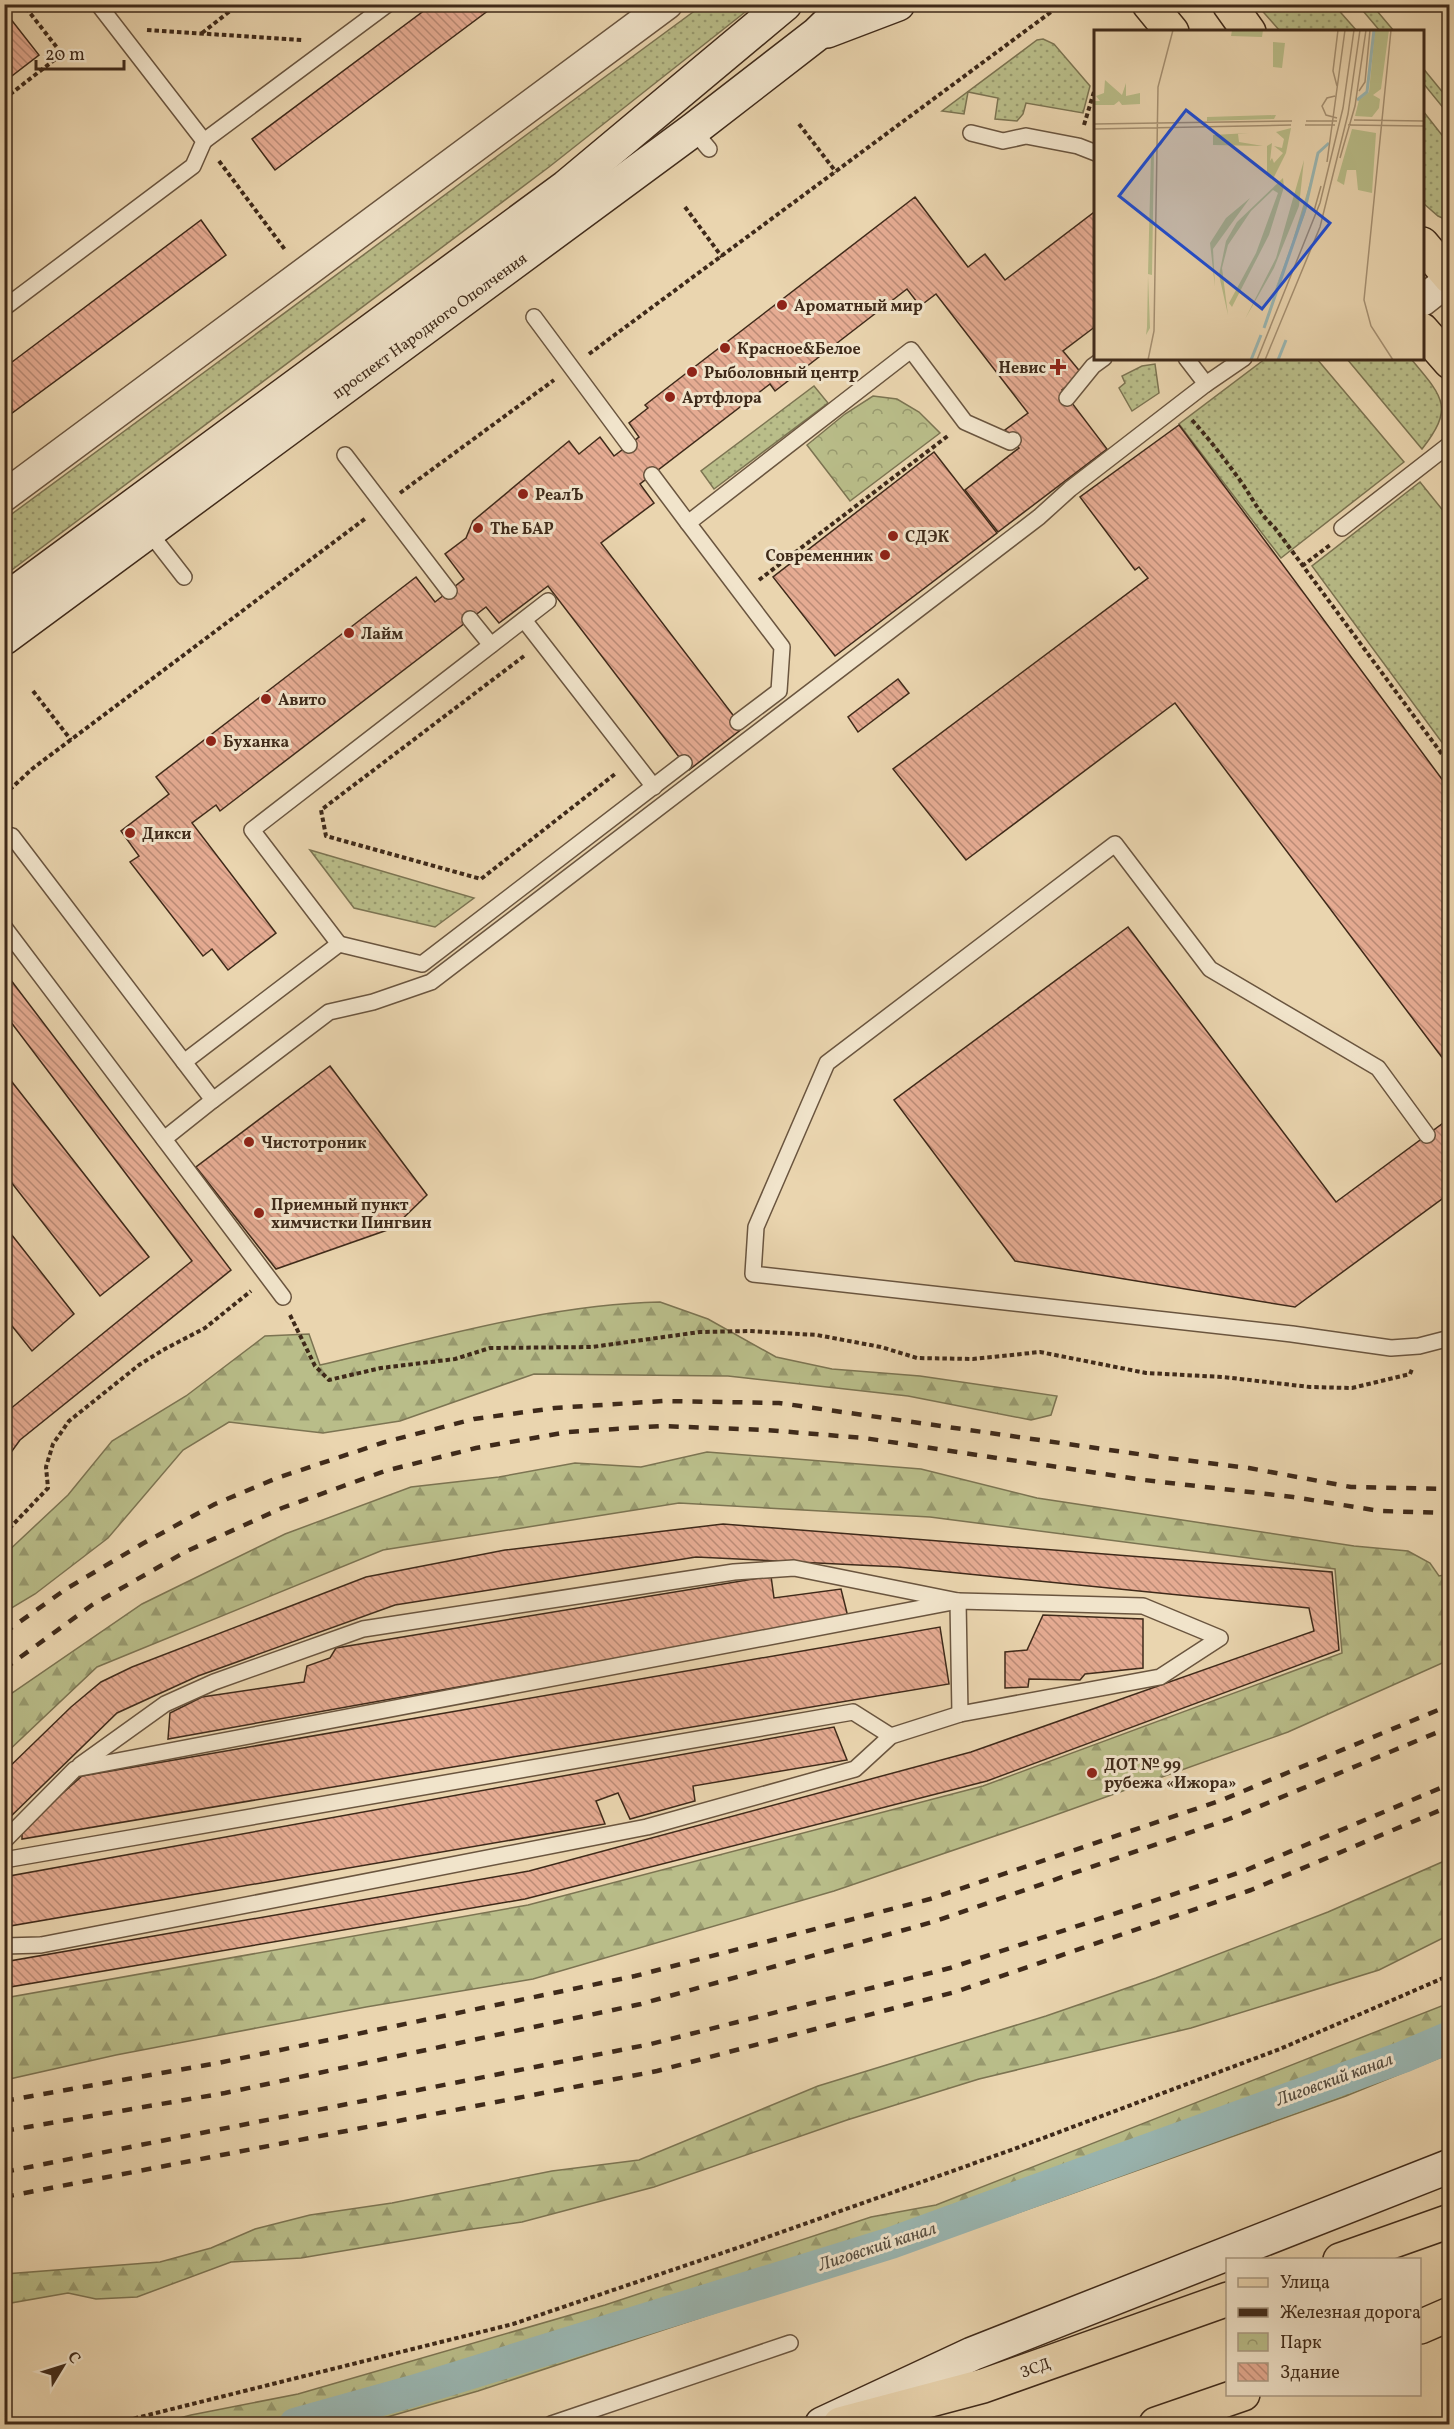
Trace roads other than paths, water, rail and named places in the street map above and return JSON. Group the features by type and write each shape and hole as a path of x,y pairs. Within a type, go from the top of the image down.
{"main road":[{"name":"проспект Народного Ополчения","path":"4,601 566,187 785,4"},
{"name":"проспект Народного Ополчения","path":"4,638 149,531 701,139 849,4"},
{"path":"817,34 898,4"},
{"path":"1149,4 1170,30"},
{"path":"1229,4 1248,30"},
{"path":"1424,247 1449,278"},
{"path":"1424,332 1449,362"},
{"path":"822,2424 972,2354 1449,2166"},
{"path":"1343,2258 1449,2221"},
{"name":"ЗСД","path":"840,2424 983,2386 1226,2299"},
{"path":"1421,2325 1449,2314"},
{"path":"1156,2424 1237,2396"}],"street":[{"path":"4,496 666,5"},
{"path":"1424,299 1449,278"}],"lane":[{"path":"98,4 204,141"},
{"path":"4,308 193,166 204,141 388,4"},
{"path":"971,133 1003,141 1026,136 1078,146 1094,153"},
{"path":"534,317 629,445"},
{"path":"688,523 911,350 965,422 1010,442 1012,440"},
{"path":"1067,398 1093,366 1101,360"},
{"path":"1188,360 1206,384"},
{"path":"164,1139 329,1012 373,1002 431,982 1039,517 1070,489 1179,404 1241,360"},
{"path":"1342,528 1449,444"},
{"path":"345,456 449,591"},
{"path":"652,475 782,647 779,691 738,722"},
{"path":"149,531 184,577"},
{"path":"548,601 252,830 339,944 422,964 684,763"},
{"path":"470,619 491,645"},
{"path":"524,620 654,787"},
{"path":"4,835 12,836 213,1100"},
{"path":"1427,1135 1378,1068 1210,969 1115,844 827,1063 756,1227 753,1274 1292,1334 1391,1348 1419,1346 1449,1338"},
{"path":"4,927 283,1297"},
{"path":"184,1062 339,944"},
{"path":"4,1841 75,1769 165,1704 214,1682 363,1629 735,1572 794,1568 958,1601 1143,1606 1220,1638 1160,1677 960,1714 891,1736 855,1769 647,1827 41,1945 4,1946"},
{"path":"958,1601 960,1714"},
{"path":"75,1769 958,1601"},
{"path":"4,1860 853,1712 891,1736"},
{"path":"551,2424 790,2343"}],"waterway":[{"name":"Лиговский канал","path":"295,2424 413,2391 891,2243 1403,2057 1450,2037"}],"railway":[{"path":"4,1633 66,1589 142,1544 215,1504 277,1478 385,1442 474,1419 555,1408 663,1401 779,1403 1249,1468 1351,1487 1450,1489"},
{"path":"4,1669 92,1605 185,1552 282,1508 385,1471 476,1448 568,1432 662,1426 766,1430 864,1438 1144,1480 1293,1497 1380,1511 1450,1513"},
{"path":"4,2101 218,2063 635,1976 930,1899 1222,1800 1450,1705"},
{"path":"4,2131 225,2093 641,2004 936,1921 1229,1819 1450,1727"},
{"path":"4,2172 651,2044 950,1968 1244,1871 1450,1784"},
{"path":"4,2197 657,2071 955,1992 1251,1890 1450,1806"}],"place":[{"name":"Ароматный мир","path":"782,305"},
{"name":"Красное&Белое","path":"725,348"},
{"name":"Невис","path":"1058,367"},
{"name":"Рыболовный центр","path":"692,372"},
{"name":"Артфлора","path":"670,397"},
{"name":"РеалЪ","path":"523,494"},
{"name":"The БАР","path":"478,528"},
{"name":"СДЭК","path":"893,536"},
{"name":"Современник","path":"885,555"},
{"name":"Лайм","path":"349,633"},
{"name":"Авито","path":"266,699"},
{"name":"Буханка","path":"211,741"},
{"name":"Дикси","path":"130,833"},
{"name":"Чистотроник","path":"249,1142"},
{"name":"Приемный пункт химчистки Пингвин","path":"259,1213"},
{"name":"ДОТ № 99 рубежа «Ижора»","path":"1092,1773"}]}
